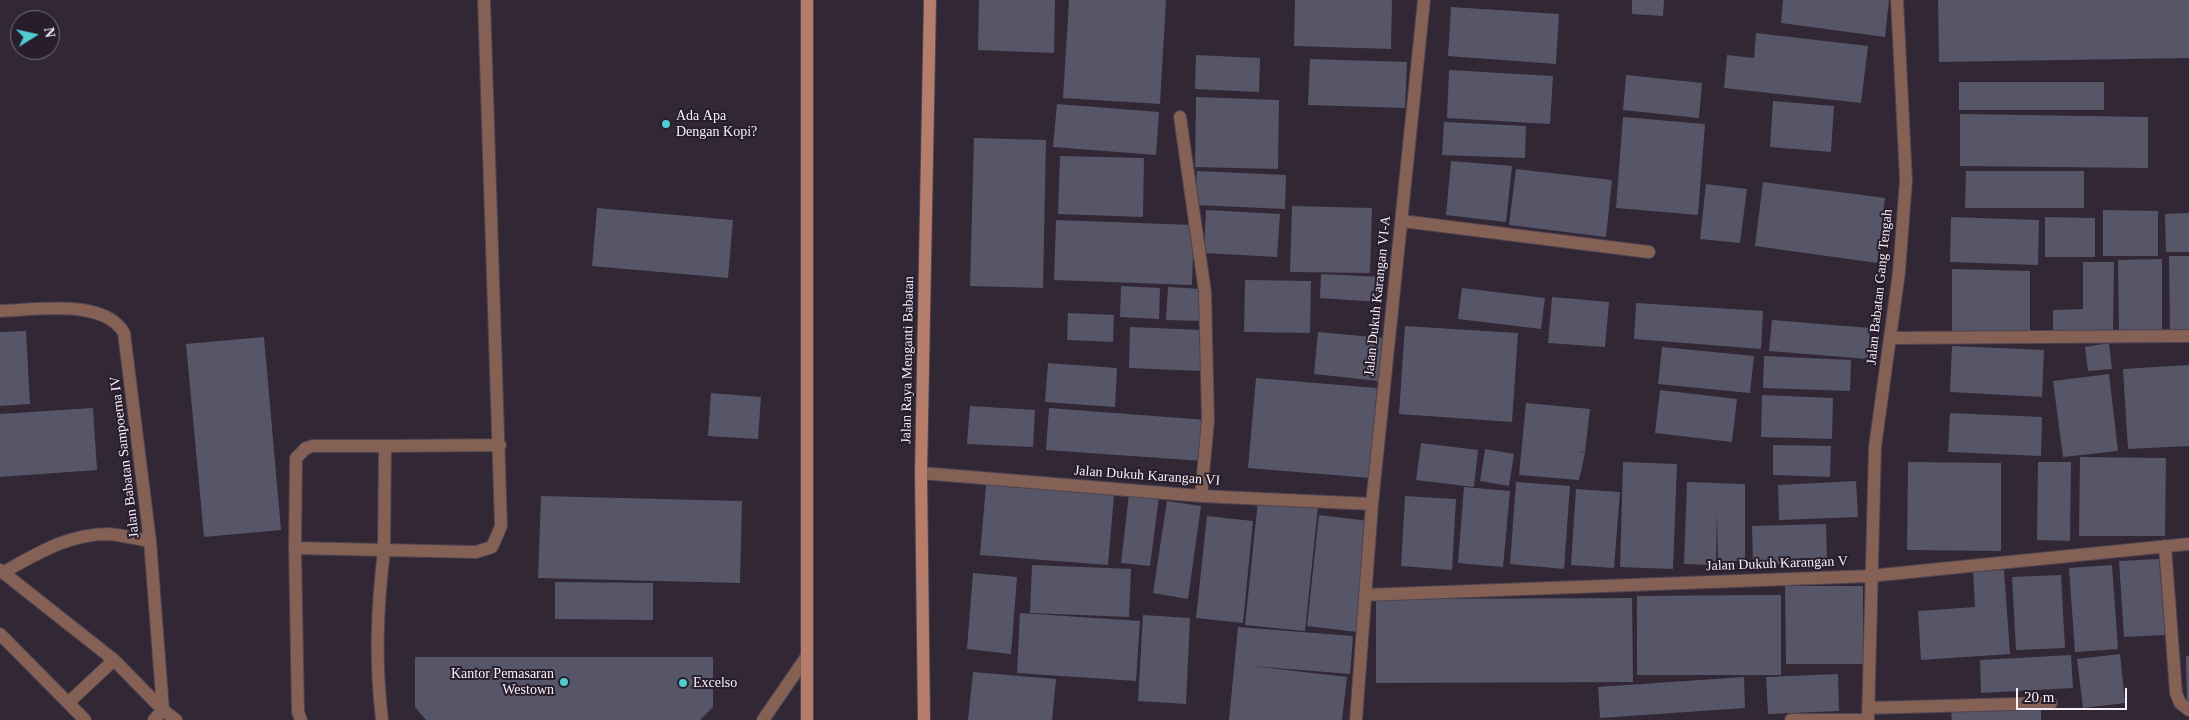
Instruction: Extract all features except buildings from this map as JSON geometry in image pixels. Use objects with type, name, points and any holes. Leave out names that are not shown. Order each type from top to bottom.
[{"type":"main road","points":[[807,0],[807,720]]},
{"type":"main road","name":"Jalan Raya Menganti Babatan","points":[[924,720],[921,473],[930,0]]},
{"type":"street","points":[[295,548],[476,552],[492,548],[501,526],[500,445],[484,0]]},
{"type":"street","name":"Jalan Dukuh Karangan VI-A","points":[[1356,720],[1372,504],[1424,0]]},
{"type":"street","name":"Jalan Babatan Gang Tengah","points":[[1868,716],[1870,576],[1875,447],[1891,338],[1906,180],[1898,0]]},
{"type":"street","points":[[1180,117],[1205,292],[1208,421],[1202,496]]},
{"type":"street","points":[[1402,221],[1649,252]]},
{"type":"street","name":"Jalan Babatan Sampoerna IV","points":[[0,311],[80,310],[104,314],[119,324],[127,344],[150,541],[163,710]]},
{"type":"street","points":[[1891,338],[2189,336]]},
{"type":"street","points":[[301,720],[298,712],[295,548],[296,458],[306,448],[313,446],[500,445]]},
{"type":"street","points":[[382,720],[376,653],[378,601],[384,550],[385,446]]},
{"type":"street","name":"Jalan Dukuh Karangan VI","points":[[921,473],[1202,496],[1372,504]]},
{"type":"street","points":[[150,541],[109,534],[80,537],[54,544],[2,571],[114,660],[163,710],[176,720]]},
{"type":"street","name":"Jalan Dukuh Karangan V","points":[[1365,596],[1870,576],[2189,544]]},
{"type":"street","points":[[2165,546],[2176,692],[2180,703],[2189,710]]},
{"type":"street","points":[[0,634],[85,720]]},
{"type":"street","points":[[763,720],[807,656]]},
{"type":"street","points":[[68,703],[114,660]]},
{"type":"street","points":[[1791,720],[2051,703]]},
{"type":"street","points":[[154,720],[163,710]]},
{"type":"place","name":"Ada Apa Dengan Kopi?","points":[[666,124]]},
{"type":"place","name":"Kantor Pemasaran Westown","points":[[564,682]]},
{"type":"place","name":"Excelso","points":[[683,683]]}]
